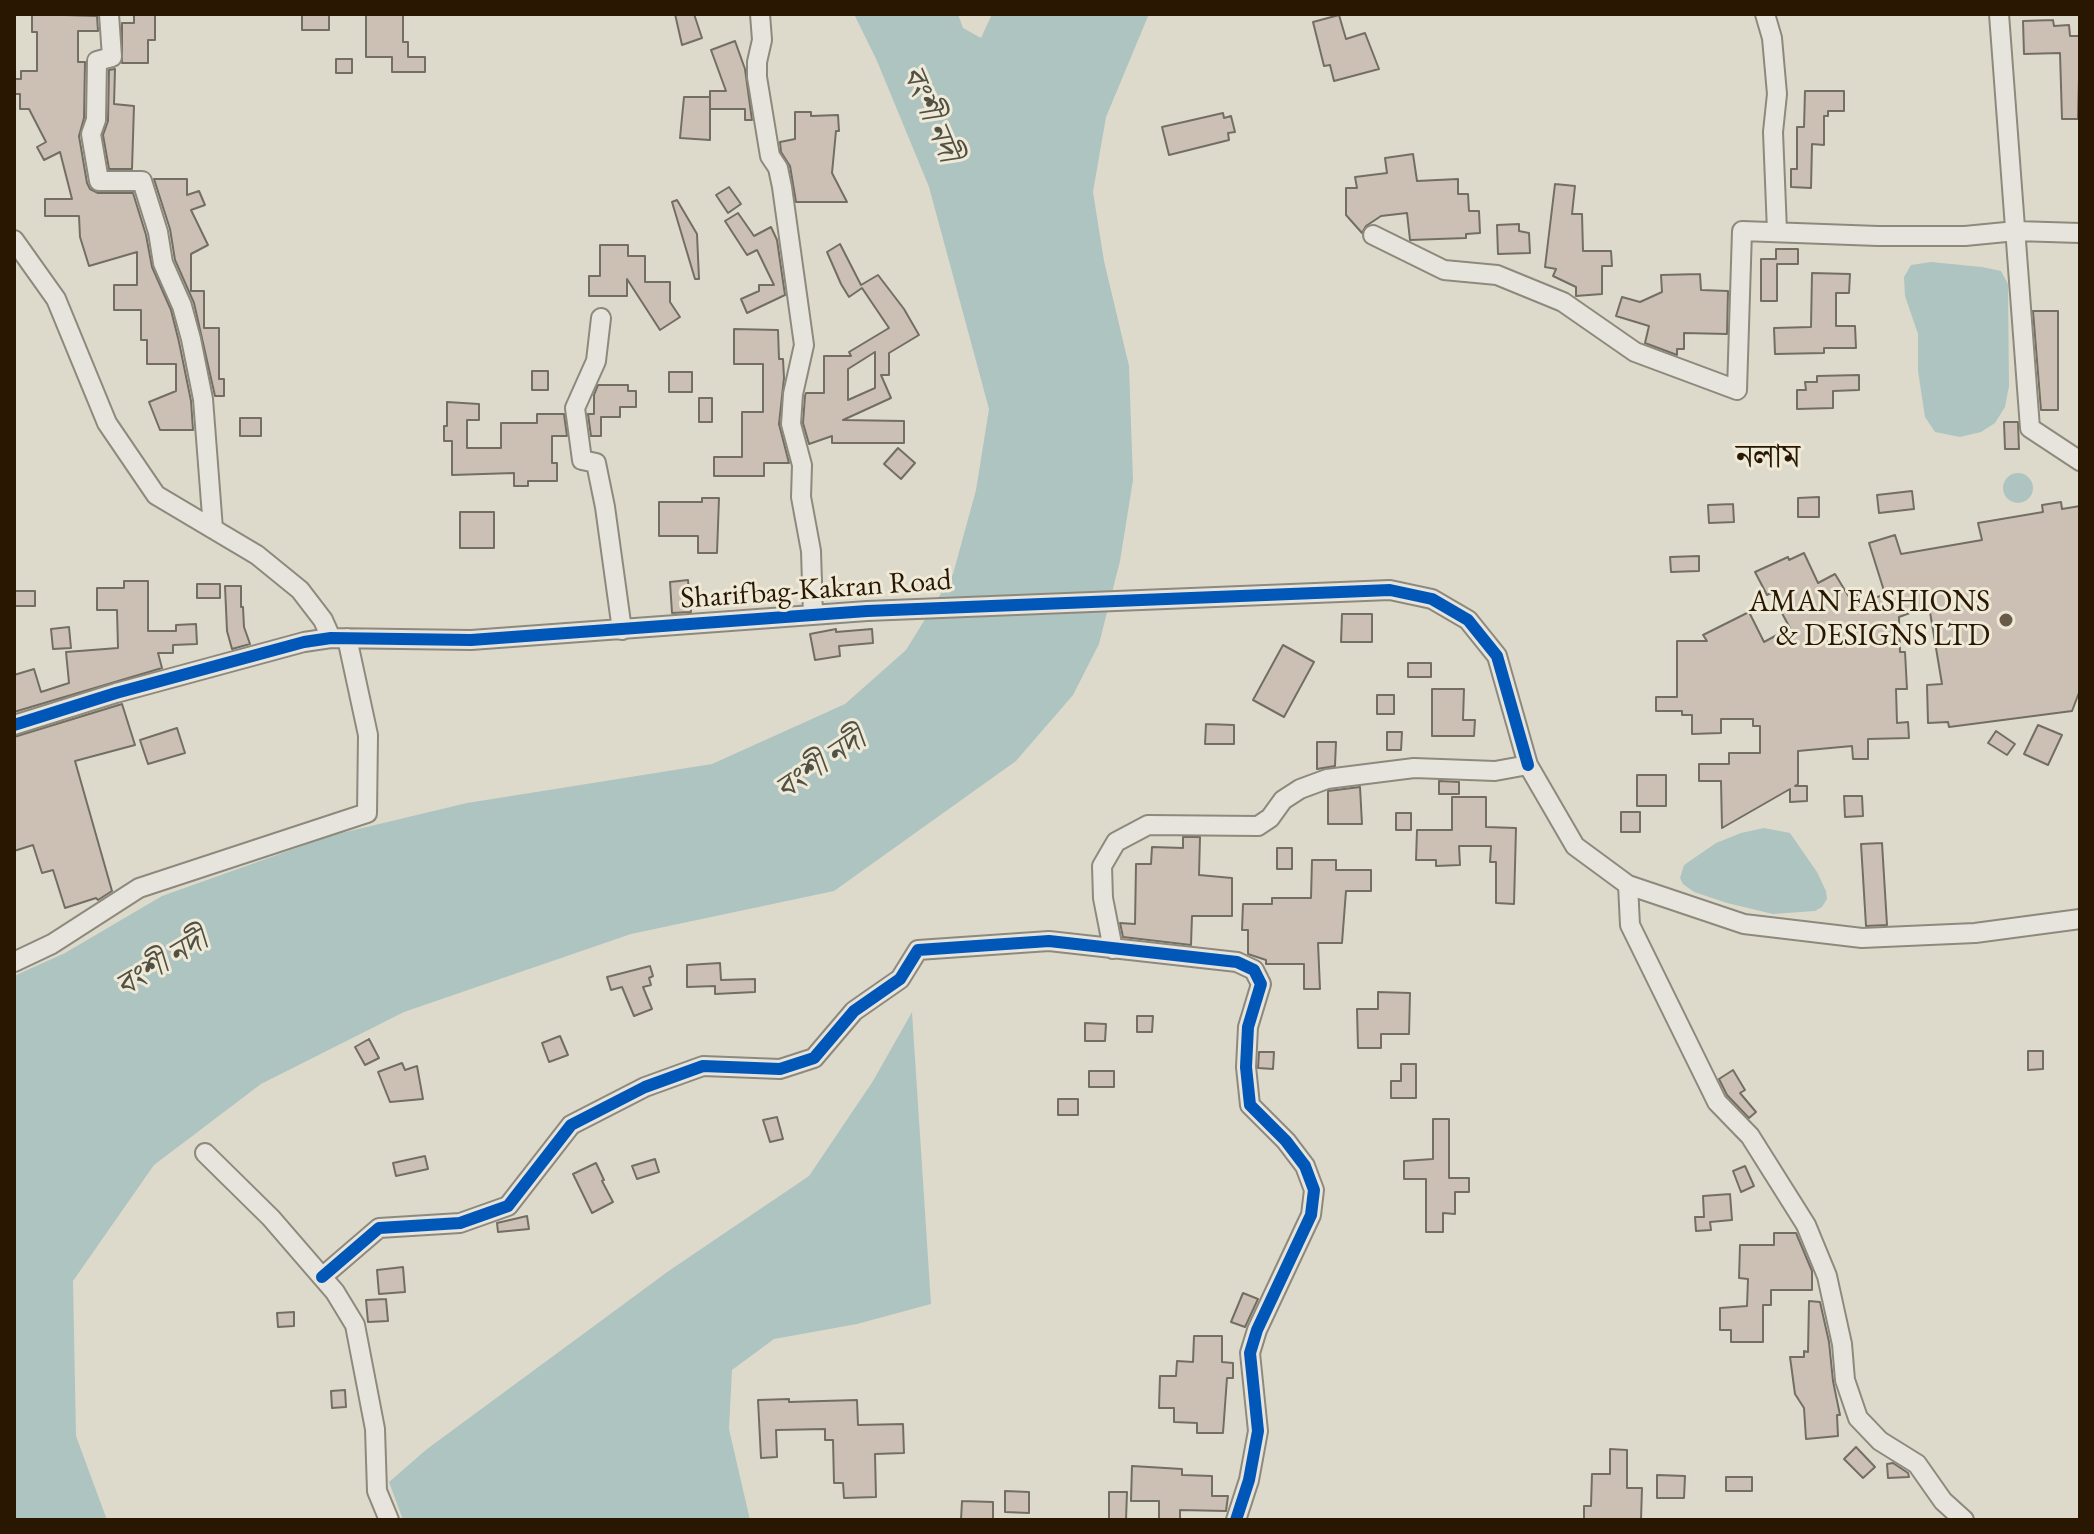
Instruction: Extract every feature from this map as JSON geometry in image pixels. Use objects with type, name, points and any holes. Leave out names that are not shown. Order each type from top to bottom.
[{"type":"street","points":[[109,14],[112,57],[97,61],[96,120],[91,134],[99,181],[142,181],[158,232],[163,263],[182,306],[191,339],[203,399],[213,529]]},
{"type":"street","points":[[760,14],[762,40],[757,77],[770,156],[778,168],[782,187],[804,345],[793,394],[791,424],[802,465],[801,497],[811,551],[813,615]]},
{"type":"street","points":[[1765,14],[1772,38],[1777,94],[1773,132],[1777,231]]},
{"type":"street","points":[[1999,14],[2030,428],[2080,461]]},
{"type":"street","points":[[1373,235],[1444,270],[1497,275],[1563,302],[1635,352],[1737,390],[1742,231],[1878,236],[1965,236],[2016,231],[2080,233]]},
{"type":"street","points":[[14,240],[56,299],[107,423],[156,495],[257,555],[300,590],[339,638],[368,735],[367,813],[139,888],[52,944],[14,962]]},
{"type":"street","points":[[601,318],[596,361],[575,408],[582,460],[596,463],[622,630]]},
{"type":"street","name":"Sharifbag-Kakran Road","points":[[14,725],[130,689],[304,642],[339,638],[471,640],[867,611],[1390,590],[1432,599],[1468,620],[1497,656],[1528,765],[1575,846],[1628,885],[1744,924],[1862,938],[1975,933],[2080,919]]},
{"type":"street","points":[[1113,949],[1103,898],[1102,866],[1116,842],[1148,825],[1258,826],[1270,818],[1283,800],[1300,789],[1327,779],[1414,768],[1495,771],[1528,765]]},
{"type":"street","points":[[1628,885],[1630,925],[1717,1102],[1750,1136],[1806,1225],[1827,1276],[1842,1344],[1845,1380],[1858,1418],[1880,1441],[1917,1464],[1943,1501],[1964,1520]]},
{"type":"street","points":[[322,1277],[379,1228],[460,1223],[508,1206],[571,1125],[645,1087],[703,1066],[780,1069],[814,1058],[854,1011],[900,979],[918,950],[1049,941],[1237,962],[1254,970],[1261,984],[1248,1027],[1246,1067],[1250,1105],[1286,1141],[1305,1166],[1314,1190],[1311,1215],[1257,1330],[1250,1353],[1258,1431],[1249,1480],[1236,1520]]},
{"type":"street","points":[[205,1153],[271,1218],[335,1292],[355,1325],[375,1429],[377,1491],[389,1520]]},
{"type":"water","name":"বংশী নদী","points":[[854,14],[958,14],[963,28],[981,38],[992,14],[1149,14],[1106,117],[1093,192],[1104,261],[1129,366],[1133,480],[1120,561],[1099,644],[1073,695],[1016,761],[834,891],[631,934],[404,1012],[261,1084],[154,1165],[73,1281],[76,1436],[107,1520],[14,1520],[14,976],[65,953],[162,896],[333,835],[467,803],[712,764],[845,704],[906,650],[953,574],[976,490],[989,409],[929,187],[877,61]]},
{"type":"water","points":[[1931,262],[2001,271],[2008,284],[2009,386],[2005,407],[1995,423],[1981,432],[1960,437],[1935,432],[1925,417],[1918,371],[1918,334],[1905,296],[1904,277],[1911,265]]},
{"type":"water","points":[[2018,473],[2029,477],[2033,488],[2029,499],[2018,503],[2007,499],[2003,488],[2007,477]]},
{"type":"water","points":[[1764,828],[1790,833],[1826,891],[1827,899],[1822,907],[1815,911],[1773,914],[1694,892],[1683,884],[1680,878],[1684,865],[1716,843]]},
{"type":"water","points":[[912,1012],[931,1304],[857,1324],[774,1339],[732,1370],[729,1429],[750,1520],[403,1520],[389,1482],[427,1449],[670,1270],[809,1176],[873,1081]]},
{"type":"building","points":[[32,14],[97,16],[98,31],[78,31],[78,62],[85,62],[84,118],[79,136],[87,183],[90,189],[98,193],[133,193],[152,267],[171,310],[191,401],[193,430],[160,430],[149,402],[176,391],[176,364],[147,364],[147,340],[141,340],[141,310],[114,310],[114,285],[137,285],[137,252],[89,266],[80,237],[79,216],[45,216],[45,199],[72,199],[60,152],[44,160],[37,147],[46,142],[29,109],[20,109],[20,94],[14,94],[14,79],[21,79],[21,71],[37,71],[37,32],[32,32]]},
{"type":"building","points":[[134,14],[155,14],[155,40],[148,40],[148,63],[122,63],[122,23],[134,23]]},
{"type":"building","points":[[302,14],[329,14],[329,30],[302,30]]},
{"type":"building","points":[[366,14],[403,14],[403,42],[408,42],[408,57],[425,57],[425,72],[392,72],[392,57],[366,57]]},
{"type":"building","points":[[675,14],[694,14],[702,38],[682,45]]},
{"type":"building","points":[[1339,15],[1346,39],[1365,33],[1379,69],[1334,81],[1330,65],[1324,66],[1313,22]]},
{"type":"building","points":[[2053,20],[2054,26],[2069,25],[2070,36],[2080,36],[2078,119],[2062,119],[2060,53],[2024,54],[2023,21]]},
{"type":"building","points":[[735,41],[745,69],[752,120],[745,120],[745,109],[710,109],[710,91],[726,91],[711,50]]},
{"type":"building","points":[[336,59],[352,59],[352,73],[336,73]]},
{"type":"building","points":[[115,69],[114,104],[134,106],[132,169],[109,169],[103,135],[108,121],[109,70]]},
{"type":"building","points":[[1805,91],[1844,91],[1844,111],[1828,111],[1828,116],[1824,116],[1824,145],[1812,144],[1811,188],[1791,187],[1791,169],[1797,169],[1797,127],[1804,127]]},
{"type":"building","points":[[684,97],[710,97],[710,140],[680,138]]},
{"type":"building","points":[[795,112],[811,112],[811,116],[838,115],[839,131],[836,131],[832,173],[847,202],[796,202],[790,166],[781,152],[780,142],[795,139]]},
{"type":"building","points":[[1223,113],[1224,118],[1231,116],[1235,132],[1228,133],[1229,140],[1169,155],[1162,127]]},
{"type":"building","points":[[1413,154],[1417,181],[1458,179],[1458,194],[1468,194],[1469,211],[1479,211],[1480,233],[1466,234],[1466,238],[1410,240],[1407,213],[1381,216],[1366,226],[1362,233],[1346,215],[1346,188],[1357,188],[1355,177],[1387,173],[1385,158]]},
{"type":"building","points":[[154,179],[187,179],[187,195],[199,191],[205,205],[191,210],[208,245],[191,254],[191,291],[204,291],[204,328],[219,328],[219,379],[224,379],[224,396],[215,396],[194,303],[175,260],[170,229]]},
{"type":"building","points":[[1555,184],[1575,186],[1572,214],[1582,214],[1583,251],[1611,251],[1612,266],[1602,266],[1602,294],[1576,296],[1576,287],[1553,276],[1556,269],[1545,267]]},
{"type":"building","points":[[729,187],[741,204],[728,213],[716,195]]},
{"type":"building","points":[[677,200],[697,234],[699,279],[695,279],[672,202]]},
{"type":"building","points":[[738,213],[754,236],[771,227],[777,240],[785,295],[747,313],[741,299],[759,291],[759,285],[774,285],[757,250],[747,255],[725,221]]},
{"type":"building","points":[[1519,224],[1519,231],[1529,233],[1530,253],[1498,254],[1497,225]]},
{"type":"building","points":[[840,244],[861,285],[878,275],[919,335],[889,353],[889,375],[881,375],[891,398],[843,420],[904,421],[904,443],[832,443],[832,436],[809,444],[803,423],[805,396],[806,393],[824,393],[824,356],[851,356],[849,352],[889,328],[862,288],[849,297],[827,252]],"holes":[[[875,352],[875,388],[848,400],[848,369]]]},
{"type":"building","points":[[600,245],[628,245],[628,256],[645,256],[645,282],[670,282],[670,302],[680,317],[660,330],[627,279],[627,296],[589,296],[589,276],[600,276]]},
{"type":"building","points":[[1776,249],[1798,249],[1798,264],[1777,264],[1777,301],[1761,301],[1761,259],[1776,259]]},
{"type":"building","points":[[1812,273],[1850,274],[1849,293],[1836,293],[1836,326],[1855,326],[1856,348],[1824,348],[1824,353],[1775,354],[1774,328],[1811,327]]},
{"type":"building","points":[[1700,274],[1701,290],[1728,291],[1727,334],[1684,333],[1684,349],[1677,349],[1677,355],[1645,343],[1649,326],[1616,316],[1622,297],[1640,302],[1662,292],[1661,275]]},
{"type":"building","points":[[2033,311],[2058,311],[2058,410],[2041,410]]},
{"type":"building","points":[[734,329],[778,330],[779,359],[783,359],[784,378],[779,424],[789,463],[764,463],[764,476],[714,476],[714,457],[742,457],[742,412],[763,412],[763,364],[734,364]]},
{"type":"building","points":[[532,371],[548,371],[548,390],[532,390]]},
{"type":"building","points":[[669,372],[692,372],[692,392],[669,392]]},
{"type":"building","points":[[1859,375],[1859,390],[1833,391],[1833,408],[1797,409],[1797,390],[1806,390],[1805,382],[1817,382],[1817,376]]},
{"type":"building","points":[[598,385],[628,385],[628,391],[636,391],[636,407],[620,407],[620,417],[601,417],[601,436],[591,436],[588,414],[594,414],[594,395]]},
{"type":"building","points":[[699,398],[712,398],[712,422],[699,422]]},
{"type":"building","points":[[447,402],[479,404],[479,420],[467,420],[467,448],[501,448],[501,423],[537,423],[537,414],[564,414],[567,436],[552,436],[552,463],[557,463],[557,481],[528,481],[528,486],[514,486],[514,473],[452,475],[452,441],[444,441]]},
{"type":"building","points":[[240,418],[261,418],[261,436],[240,436]]},
{"type":"building","points":[[2004,422],[2018,422],[2019,449],[2005,449]]},
{"type":"building","points":[[898,448],[915,463],[901,479],[884,464]]},
{"type":"building","points":[[1912,491],[1914,509],[1879,513],[1877,495]]},
{"type":"building","points":[[1819,497],[1819,517],[1798,517],[1798,498]]},
{"type":"building","points":[[702,498],[719,498],[717,553],[698,553],[698,536],[659,536],[659,502],[702,502]]},
{"type":"building","points":[[2061,502],[2062,509],[2080,506],[2080,690],[2072,711],[1949,727],[1948,722],[1928,723],[1927,685],[1942,684],[1929,606],[1899,617],[1900,652],[1905,652],[1907,689],[1896,689],[1897,723],[1908,722],[1909,738],[1868,739],[1868,759],[1853,759],[1852,746],[1798,751],[1798,784],[1795,786],[1807,786],[1807,801],[1790,802],[1790,789],[1722,828],[1721,781],[1699,781],[1699,764],[1729,764],[1729,753],[1760,753],[1760,726],[1753,726],[1753,719],[1721,719],[1721,733],[1692,734],[1692,715],[1682,715],[1682,711],[1656,711],[1656,697],[1677,697],[1677,641],[1707,641],[1703,635],[1749,612],[1764,642],[1790,628],[1771,593],[1767,595],[1755,572],[1788,557],[1789,560],[1804,553],[1818,583],[1835,574],[1849,597],[1857,594],[1860,604],[1885,594],[1869,543],[1895,535],[1901,554],[1982,540],[1978,523],[2043,512],[2042,505]]},
{"type":"building","points":[[1733,504],[1734,522],[1709,523],[1708,505]]},
{"type":"building","points":[[460,512],[494,512],[494,548],[460,548]]},
{"type":"building","points":[[1699,556],[1699,571],[1671,572],[1670,557]]},
{"type":"building","points":[[688,580],[691,612],[672,613],[670,582]]},
{"type":"building","points":[[124,581],[148,581],[148,631],[176,631],[176,625],[196,624],[197,644],[173,645],[173,653],[158,653],[162,668],[14,712],[14,675],[34,669],[41,692],[69,683],[66,652],[118,648],[117,610],[97,610],[97,588],[124,588]]},
{"type":"building","points":[[197,584],[220,584],[220,598],[197,598]]},
{"type":"building","points":[[225,586],[241,586],[244,627],[250,644],[232,649],[227,631]]},
{"type":"building","points":[[14,591],[35,591],[35,606],[14,606]]},
{"type":"building","points":[[1342,614],[1372,614],[1372,642],[1341,642]]},
{"type":"building","points":[[69,627],[71,648],[53,649],[51,629]]},
{"type":"building","points":[[836,629],[836,632],[872,629],[873,643],[839,646],[840,656],[815,660],[810,634]]},
{"type":"building","points":[[1283,645],[1314,662],[1284,717],[1253,700]]},
{"type":"building","points":[[1408,663],[1431,663],[1431,677],[1408,677]]},
{"type":"building","points":[[1432,689],[1464,689],[1463,720],[1475,720],[1474,736],[1432,736]]},
{"type":"building","points":[[1377,695],[1394,695],[1394,714],[1377,714]]},
{"type":"building","points":[[122,704],[135,745],[75,761],[112,891],[98,900],[96,898],[65,908],[53,870],[42,873],[33,845],[14,851],[14,737]]},
{"type":"building","points":[[1206,724],[1234,725],[1234,744],[1205,744]]},
{"type":"building","points":[[2038,725],[2062,735],[2048,765],[2024,754]]},
{"type":"building","points":[[177,728],[185,753],[148,764],[140,740]]},
{"type":"building","points":[[1996,731],[2015,744],[2007,755],[1988,743]]},
{"type":"building","points":[[1387,732],[1402,732],[1401,750],[1387,750]]},
{"type":"building","points":[[1317,742],[1336,742],[1335,766],[1317,769]]},
{"type":"building","points":[[1637,775],[1666,775],[1666,806],[1637,806]]},
{"type":"building","points":[[1439,781],[1459,782],[1459,794],[1439,794]]},
{"type":"building","points":[[1360,787],[1362,824],[1328,824],[1328,791]]},
{"type":"building","points":[[1844,796],[1862,796],[1863,816],[1845,817]]},
{"type":"building","points":[[1452,797],[1486,797],[1486,827],[1516,828],[1514,904],[1496,903],[1496,862],[1490,862],[1491,846],[1459,846],[1460,865],[1436,866],[1436,860],[1416,860],[1417,830],[1452,830]]},
{"type":"building","points":[[1621,812],[1640,812],[1640,832],[1621,832]]},
{"type":"building","points":[[1396,813],[1411,813],[1411,830],[1396,830]]},
{"type":"building","points":[[1183,837],[1200,837],[1199,875],[1232,878],[1232,916],[1192,916],[1191,945],[1123,937],[1120,923],[1135,924],[1136,864],[1151,864],[1152,847],[1183,848]]},
{"type":"building","points":[[1882,843],[1887,925],[1866,926],[1861,844]]},
{"type":"building","points":[[1277,848],[1292,848],[1292,869],[1277,869]]},
{"type":"building","points":[[1312,860],[1336,860],[1336,870],[1371,870],[1371,891],[1346,891],[1342,943],[1318,943],[1320,989],[1304,989],[1304,964],[1266,964],[1266,960],[1248,954],[1248,930],[1242,930],[1243,904],[1272,904],[1272,898],[1311,898]]},
{"type":"building","points":[[720,963],[721,980],[755,979],[755,992],[715,994],[715,986],[687,987],[687,965]]},
{"type":"building","points":[[650,966],[653,976],[649,978],[651,985],[643,987],[652,1009],[634,1016],[622,987],[611,990],[607,977]]},
{"type":"building","points":[[1378,992],[1410,993],[1409,1034],[1381,1034],[1381,1048],[1358,1048],[1357,1009],[1378,1009]]},
{"type":"building","points":[[1137,1016],[1153,1016],[1152,1032],[1137,1032]]},
{"type":"building","points":[[1085,1023],[1106,1024],[1105,1041],[1085,1041]]},
{"type":"building","points":[[560,1036],[568,1055],[549,1062],[542,1043]]},
{"type":"building","points":[[369,1039],[379,1058],[365,1065],[355,1047]]},
{"type":"building","points":[[2028,1051],[2043,1051],[2043,1069],[2028,1070]]},
{"type":"building","points":[[1259,1052],[1274,1052],[1273,1069],[1258,1068]]},
{"type":"building","points":[[402,1063],[405,1070],[417,1066],[423,1099],[390,1102],[378,1072]]},
{"type":"building","points":[[1401,1064],[1416,1064],[1416,1098],[1391,1098],[1391,1081],[1401,1081]]},
{"type":"building","points":[[1733,1070],[1745,1090],[1740,1093],[1756,1112],[1749,1118],[1727,1095],[1719,1079]]},
{"type":"building","points":[[1089,1071],[1114,1071],[1114,1087],[1089,1087]]},
{"type":"building","points":[[1058,1099],[1078,1099],[1078,1115],[1058,1115]]},
{"type":"building","points":[[777,1117],[783,1139],[770,1142],[763,1120]]},
{"type":"building","points":[[1433,1119],[1449,1119],[1449,1178],[1469,1178],[1469,1192],[1455,1192],[1455,1214],[1443,1213],[1443,1232],[1426,1232],[1426,1179],[1404,1179],[1404,1161],[1433,1159]]},
{"type":"building","points":[[425,1156],[428,1169],[396,1176],[393,1163]]},
{"type":"building","points":[[655,1159],[659,1172],[637,1179],[632,1166]]},
{"type":"building","points":[[596,1163],[613,1202],[592,1213],[573,1174]]},
{"type":"building","points":[[1745,1166],[1754,1186],[1741,1192],[1733,1171]]},
{"type":"building","points":[[1730,1194],[1732,1220],[1710,1222],[1711,1230],[1696,1231],[1695,1217],[1704,1217],[1703,1196]]},
{"type":"building","points":[[527,1216],[529,1229],[498,1232],[497,1223]]},
{"type":"building","points":[[1774,1233],[1796,1233],[1812,1271],[1812,1290],[1771,1290],[1771,1305],[1763,1305],[1763,1342],[1731,1342],[1731,1330],[1720,1330],[1720,1308],[1747,1306],[1748,1279],[1739,1278],[1740,1245],[1774,1245]]},
{"type":"building","points":[[403,1267],[405,1292],[379,1294],[377,1270]]},
{"type":"building","points":[[1243,1293],[1258,1299],[1245,1327],[1231,1322]]},
{"type":"building","points":[[386,1299],[388,1321],[368,1322],[366,1300]]},
{"type":"building","points":[[1809,1301],[1820,1302],[1829,1342],[1840,1415],[1837,1415],[1838,1436],[1806,1439],[1804,1408],[1795,1394],[1790,1357],[1804,1357],[1804,1351],[1808,1352]]},
{"type":"building","points":[[294,1312],[294,1326],[278,1327],[277,1313]]},
{"type":"building","points":[[1194,1336],[1222,1336],[1222,1362],[1233,1363],[1233,1378],[1227,1378],[1223,1433],[1197,1433],[1197,1423],[1174,1422],[1174,1408],[1159,1408],[1160,1376],[1176,1376],[1177,1361],[1193,1362]]},
{"type":"building","points":[[345,1390],[346,1407],[332,1408],[331,1391]]},
{"type":"building","points":[[789,1399],[789,1402],[857,1400],[858,1425],[903,1424],[904,1453],[875,1454],[876,1497],[844,1498],[843,1483],[834,1483],[833,1440],[825,1440],[825,1429],[776,1430],[777,1457],[761,1458],[758,1400]]},
{"type":"building","points":[[1856,1447],[1875,1467],[1863,1478],[1844,1459]]},
{"type":"building","points":[[1610,1449],[1627,1450],[1627,1488],[1642,1488],[1641,1520],[1584,1520],[1584,1506],[1591,1506],[1592,1474],[1610,1474]]},
{"type":"building","points":[[1893,1463],[1909,1477],[1888,1478],[1887,1464]]},
{"type":"building","points":[[1132,1466],[1182,1469],[1182,1475],[1212,1476],[1212,1496],[1228,1496],[1226,1511],[1180,1510],[1180,1520],[1159,1520],[1159,1501],[1131,1501]]},
{"type":"building","points":[[1657,1475],[1685,1476],[1684,1498],[1657,1498]]},
{"type":"building","points":[[1726,1477],[1752,1477],[1752,1491],[1726,1491]]},
{"type":"building","points":[[1005,1491],[1029,1492],[1029,1513],[1005,1512]]},
{"type":"building","points":[[1109,1492],[1127,1492],[1126,1520],[1109,1520]]},
{"type":"building","points":[[962,1501],[993,1502],[993,1520],[961,1520]]},
{"type":"cycle path","points":[[14,725],[116,693],[304,642],[331,638],[471,640],[867,611],[1390,590],[1432,599],[1468,620],[1497,656],[1528,765]]},
{"type":"cycle path","points":[[322,1277],[379,1228],[460,1223],[508,1206],[571,1125],[645,1087],[703,1066],[780,1069],[814,1058],[854,1011],[900,979],[918,950],[1049,941],[1237,962],[1254,970],[1261,984],[1248,1027],[1246,1067],[1250,1105],[1286,1141],[1305,1166],[1314,1190],[1311,1215],[1257,1330],[1250,1353],[1258,1431],[1249,1480],[1236,1520]]},
{"type":"place","name":"AMAN FASHIONS & DESIGNS LTD","points":[[2006,620]]},
{"type":"district","name":"নলাম","points":[[1768,458]]}]
